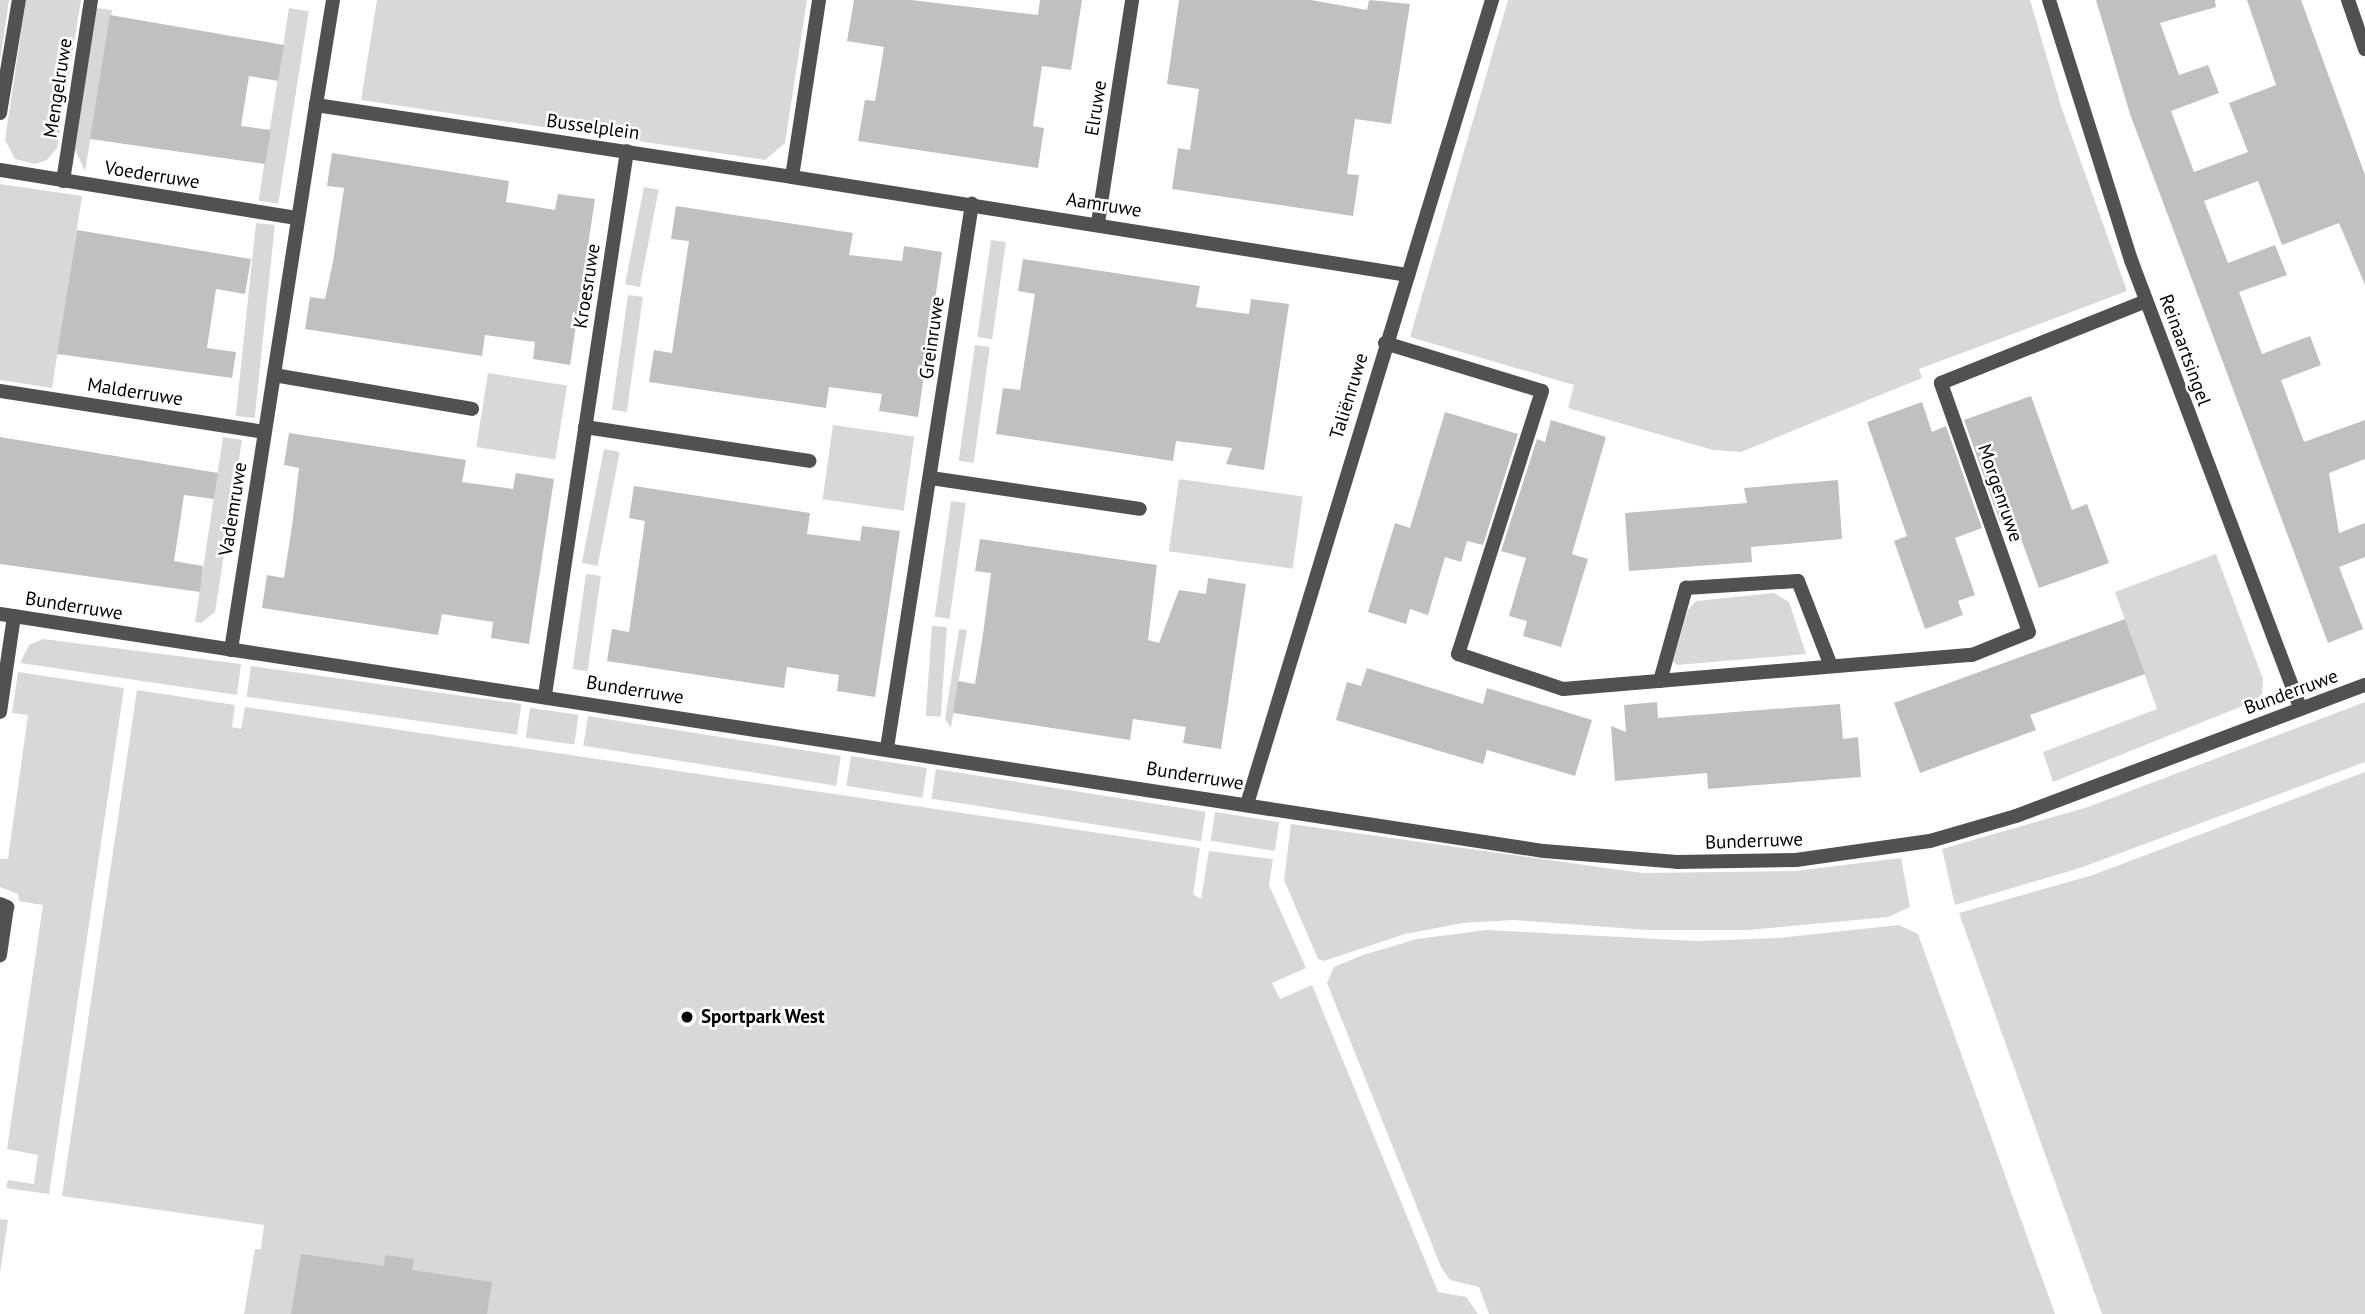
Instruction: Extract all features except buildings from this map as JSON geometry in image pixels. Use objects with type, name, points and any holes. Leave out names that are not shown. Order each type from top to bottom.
[{"type":"street","points":[[0,113],[19,0]]},
{"type":"street","name":"Mengelruwe","points":[[63,181],[91,0]]},
{"type":"street","points":[[316,105],[329,0]]},
{"type":"street","points":[[792,177],[819,0]]},
{"type":"street","name":"Elruwe","points":[[1098,223],[1132,0]]},
{"type":"street","name":"Taliënruwe","points":[[1247,804],[1385,343],[1492,0]]},
{"type":"street","name":"Reinaartsingel","points":[[2049,0],[2091,141],[2146,301],[2300,708]]},
{"type":"street","points":[[2348,0],[2365,49]]},
{"type":"street","name":"Busselplein","points":[[316,105],[792,177]]},
{"type":"street","name":"Vademruwe","points":[[231,650],[316,105]]},
{"type":"street","name":"Kroesruwe","points":[[544,695],[627,151]]},
{"type":"street","name":"Voederruwe","points":[[0,170],[298,218]]},
{"type":"street","name":"Aamruwe","points":[[792,177],[1098,223],[1408,275]]},
{"type":"street","name":"Greinruwe","points":[[887,748],[972,204]]},
{"type":"street","name":"Morgenruwe","points":[[1385,343],[1542,391],[1458,654],[1563,689],[1972,655],[2029,632],[1941,383],[2146,301]]},
{"type":"street","points":[[274,375],[472,409]]},
{"type":"street","name":"Malderruwe","points":[[0,391],[264,432]]},
{"type":"street","points":[[585,426],[809,461]]},
{"type":"street","points":[[931,478],[1140,509]]},
{"type":"street","points":[[1660,681],[1686,588],[1798,581],[1831,666]]},
{"type":"street","points":[[0,712],[7,615]]},
{"type":"street","name":"Bunderruwe","points":[[7,615],[544,695],[1544,851],[1677,862],[1796,860],[1906,846],[2016,816],[2365,685]]},
{"type":"street","points":[[0,904],[7,907],[0,955]]},
{"type":"shaded area","points":[[0,0],[9,0],[0,61]]},
{"type":"shaded area","points":[[26,0],[81,0],[57,148],[47,160],[35,164],[15,159],[5,140]]},
{"type":"shaded area","points":[[377,0],[807,0],[785,143],[765,160],[361,100]]},
{"type":"shaded area","points":[[1508,0],[2030,0],[2061,106],[2127,291],[1919,369],[1922,378],[1741,452],[1713,450],[1568,408],[1574,385],[1410,337]]},
{"type":"shaded area","points":[[96,8],[112,10],[85,171],[75,150]]},
{"type":"shaded area","points":[[289,8],[309,11],[278,204],[258,201]]},
{"type":"shaded area","points":[[0,184],[82,196],[52,388],[0,380]]},
{"type":"shaded area","points":[[644,187],[659,190],[640,287],[625,284]]},
{"type":"shaded area","points":[[256,223],[275,225],[255,418],[236,416]]},
{"type":"shaded area","points":[[991,240],[1006,242],[992,339],[977,337]]},
{"type":"shaded area","points":[[628,295],[643,297],[627,412],[612,410]]},
{"type":"shaded area","points":[[975,345],[990,347],[974,463],[959,461]]},
{"type":"shaded area","points":[[488,373],[567,386],[555,460],[476,447]]},
{"type":"shaded area","points":[[833,425],[914,436],[904,511],[823,499]]},
{"type":"shaded area","points":[[223,437],[242,440],[215,612],[201,623],[195,622]]},
{"type":"shaded area","points":[[604,449],[620,452],[598,566],[582,563]]},
{"type":"shaded area","points":[[1179,479],[1303,496],[1293,569],[1169,551]]},
{"type":"shaded area","points":[[951,501],[966,503],[950,619],[935,617]]},
{"type":"shaded area","points":[[2216,554],[2263,679],[2262,694],[2255,701],[2053,782],[2043,752],[2157,709],[2115,592]]},
{"type":"shaded area","points":[[586,574],[601,576],[587,671],[573,669]]},
{"type":"shaded area","points":[[1774,593],[1789,602],[1806,654],[1677,665],[1673,661],[1688,610],[1696,601]]},
{"type":"shaded area","points":[[932,626],[947,627],[941,717],[926,716]]},
{"type":"shaded area","points":[[959,629],[967,630],[951,728],[945,719]]},
{"type":"shaded area","points":[[43,639],[241,664],[237,695],[20,663],[29,645]]},
{"type":"shaded area","points":[[251,666],[521,704],[517,735],[247,697]]},
{"type":"shaded area","points":[[18,672],[124,688],[49,1194],[6,1188],[8,1180],[34,1184],[38,1155],[7,1149],[43,905],[19,901],[18,894],[0,887],[0,859],[8,859],[28,715],[12,713]]},
{"type":"shaded area","name":"Sportpark West","points":[[137,690],[235,705],[232,727],[241,729],[245,707],[1200,848],[1193,894],[1201,899],[1209,851],[1273,859],[1269,885],[1306,968],[1272,983],[1280,999],[1312,985],[1438,1292],[1466,1297],[1478,1314],[244,1314],[255,1249],[261,1249],[264,1225],[62,1196]]},
{"type":"shaded area","points":[[2365,702],[2365,762],[2080,868],[1955,905],[1942,849],[2088,807]]},
{"type":"shaded area","points":[[530,708],[579,715],[574,745],[526,738]]},
{"type":"shaded area","points":[[588,716],[841,756],[836,786],[583,746]]},
{"type":"shaded area","points":[[851,756],[927,768],[922,798],[846,786]]},
{"type":"shaded area","points":[[936,769],[1206,812],[1201,841],[931,799]]},
{"type":"shaded area","points":[[2365,772],[2365,1314],[2102,1314],[1959,913],[2093,875]]},
{"type":"shaded area","points":[[1215,812],[1279,822],[1275,851],[1210,841]]},
{"type":"shaded area","points":[[1291,824],[1642,873],[1796,871],[1901,858],[1910,907],[1888,917],[1749,930],[1647,930],[1514,920],[1463,923],[1405,934],[1324,961],[1318,959],[1284,880]]},
{"type":"shaded area","points":[[1899,925],[1918,934],[2055,1314],[1489,1314],[1479,1287],[1450,1280],[1441,1267],[1327,983],[1334,967],[1363,955],[1417,939],[1486,930],[1697,941],[1778,938]]},
{"type":"shaded area","points":[[0,1219],[8,1220],[0,1273]]},
{"type":"place","name":"Sportpark West","points":[[687,1017]]}]
